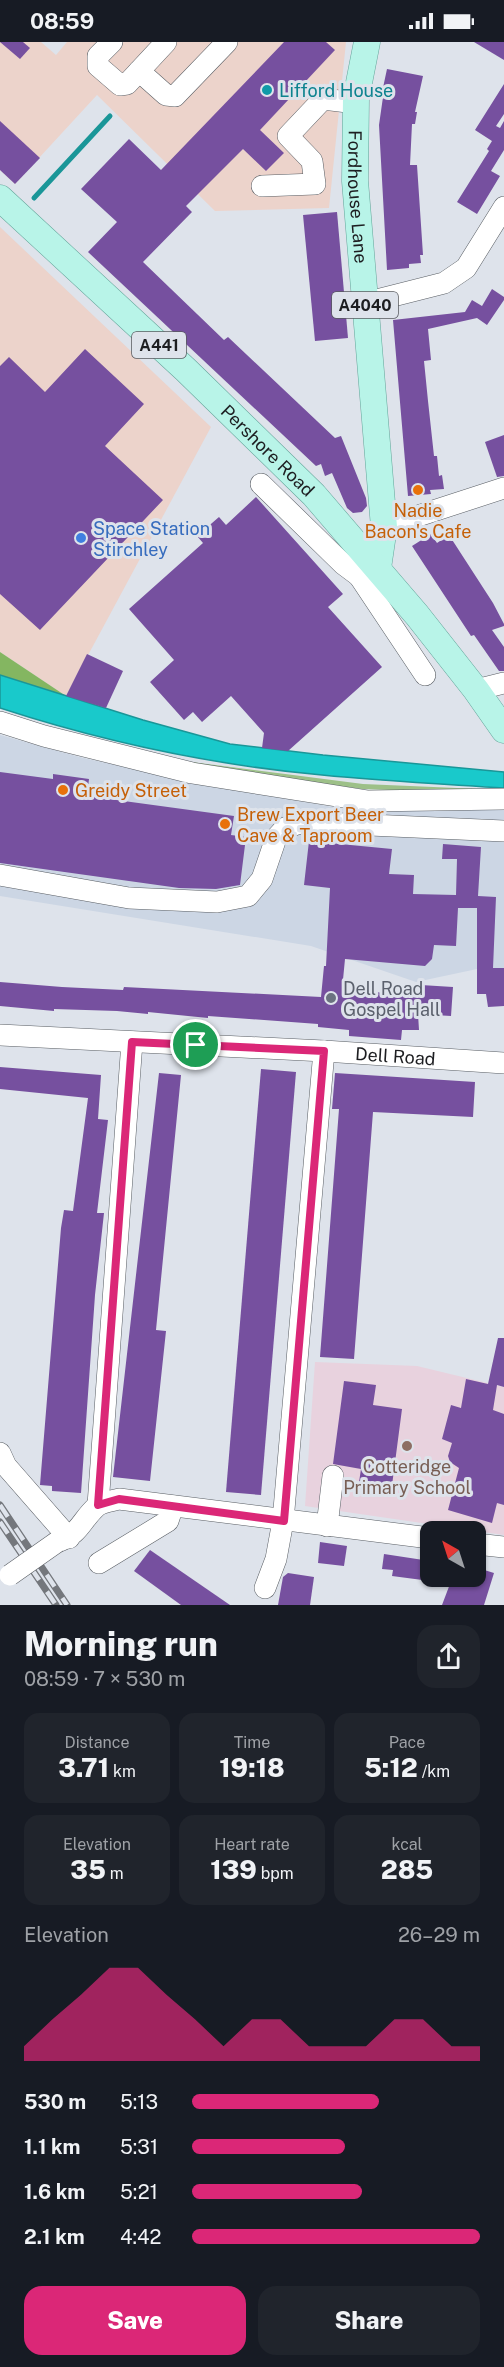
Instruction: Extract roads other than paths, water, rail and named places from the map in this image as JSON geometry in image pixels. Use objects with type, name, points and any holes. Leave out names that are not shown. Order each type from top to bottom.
[{"type":"main road","name":"Fordhouse Lane","points":[[367,42],[356,108],[355,181],[384,527],[370,569]]},
{"type":"main road","name":"Pershore Road","points":[[2,203],[122,310],[314,495],[370,569],[491,690],[504,730]]},
{"type":"street","points":[[112,42],[98,56],[99,66],[120,85],[127,84],[166,42]]},
{"type":"street","points":[[139,71],[166,94],[175,96],[227,42]]},
{"type":"street","points":[[262,186],[315,184],[312,161],[288,136],[314,107],[356,108]]},
{"type":"street","points":[[365,303],[444,283],[466,268],[504,207]]},
{"type":"street","points":[[261,484],[343,564],[370,569],[425,675]]},
{"type":"street","points":[[384,527],[504,488]]},
{"type":"street","points":[[0,722],[44,736],[192,773],[368,801],[504,799]]},
{"type":"street","points":[[0,875],[129,898],[218,902],[248,896],[262,879],[276,838],[285,828],[303,822],[504,831]]},
{"type":"street","name":"Dell Road","points":[[0,1035],[324,1051],[504,1063]]},
{"type":"street","points":[[98,1505],[132,1042]]},
{"type":"street","points":[[265,1588],[276,1559],[284,1521],[324,1051]]},
{"type":"street","points":[[0,1453],[6,1466],[68,1537]]},
{"type":"street","points":[[327,1526],[333,1476]]},
{"type":"street","points":[[7,1577],[68,1537],[98,1505],[119,1499],[420,1537]]},
{"type":"street","points":[[99,1563],[168,1521],[173,1506]]},
{"type":"street","points":[[486,1545],[504,1547]]},
{"type":"water","points":[[0,675],[143,720],[230,744],[504,772],[504,788],[281,771],[119,742],[0,708]]},
{"type":"waterway","points":[[34,198],[110,116]]},
{"type":"railway","points":[[0,1505],[67,1605]]},
{"type":"railway","points":[[0,1522],[56,1605]]},
{"type":"place","name":"Lifford House","points":[[267,90]]},
{"type":"place","name":"Nadie Bacon's Cafe","points":[[418,490]]},
{"type":"place","name":"Space Station Stirchley","points":[[81,538]]},
{"type":"place","name":"Greidy Street","points":[[63,790]]},
{"type":"place","name":"Brew Export Beer Cave & Taproom","points":[[225,824]]},
{"type":"place","name":"Dell Road Gospel Hall","points":[[331,998]]},
{"type":"place","name":"Cotteridge Primary School","points":[[407,1446]]}]
